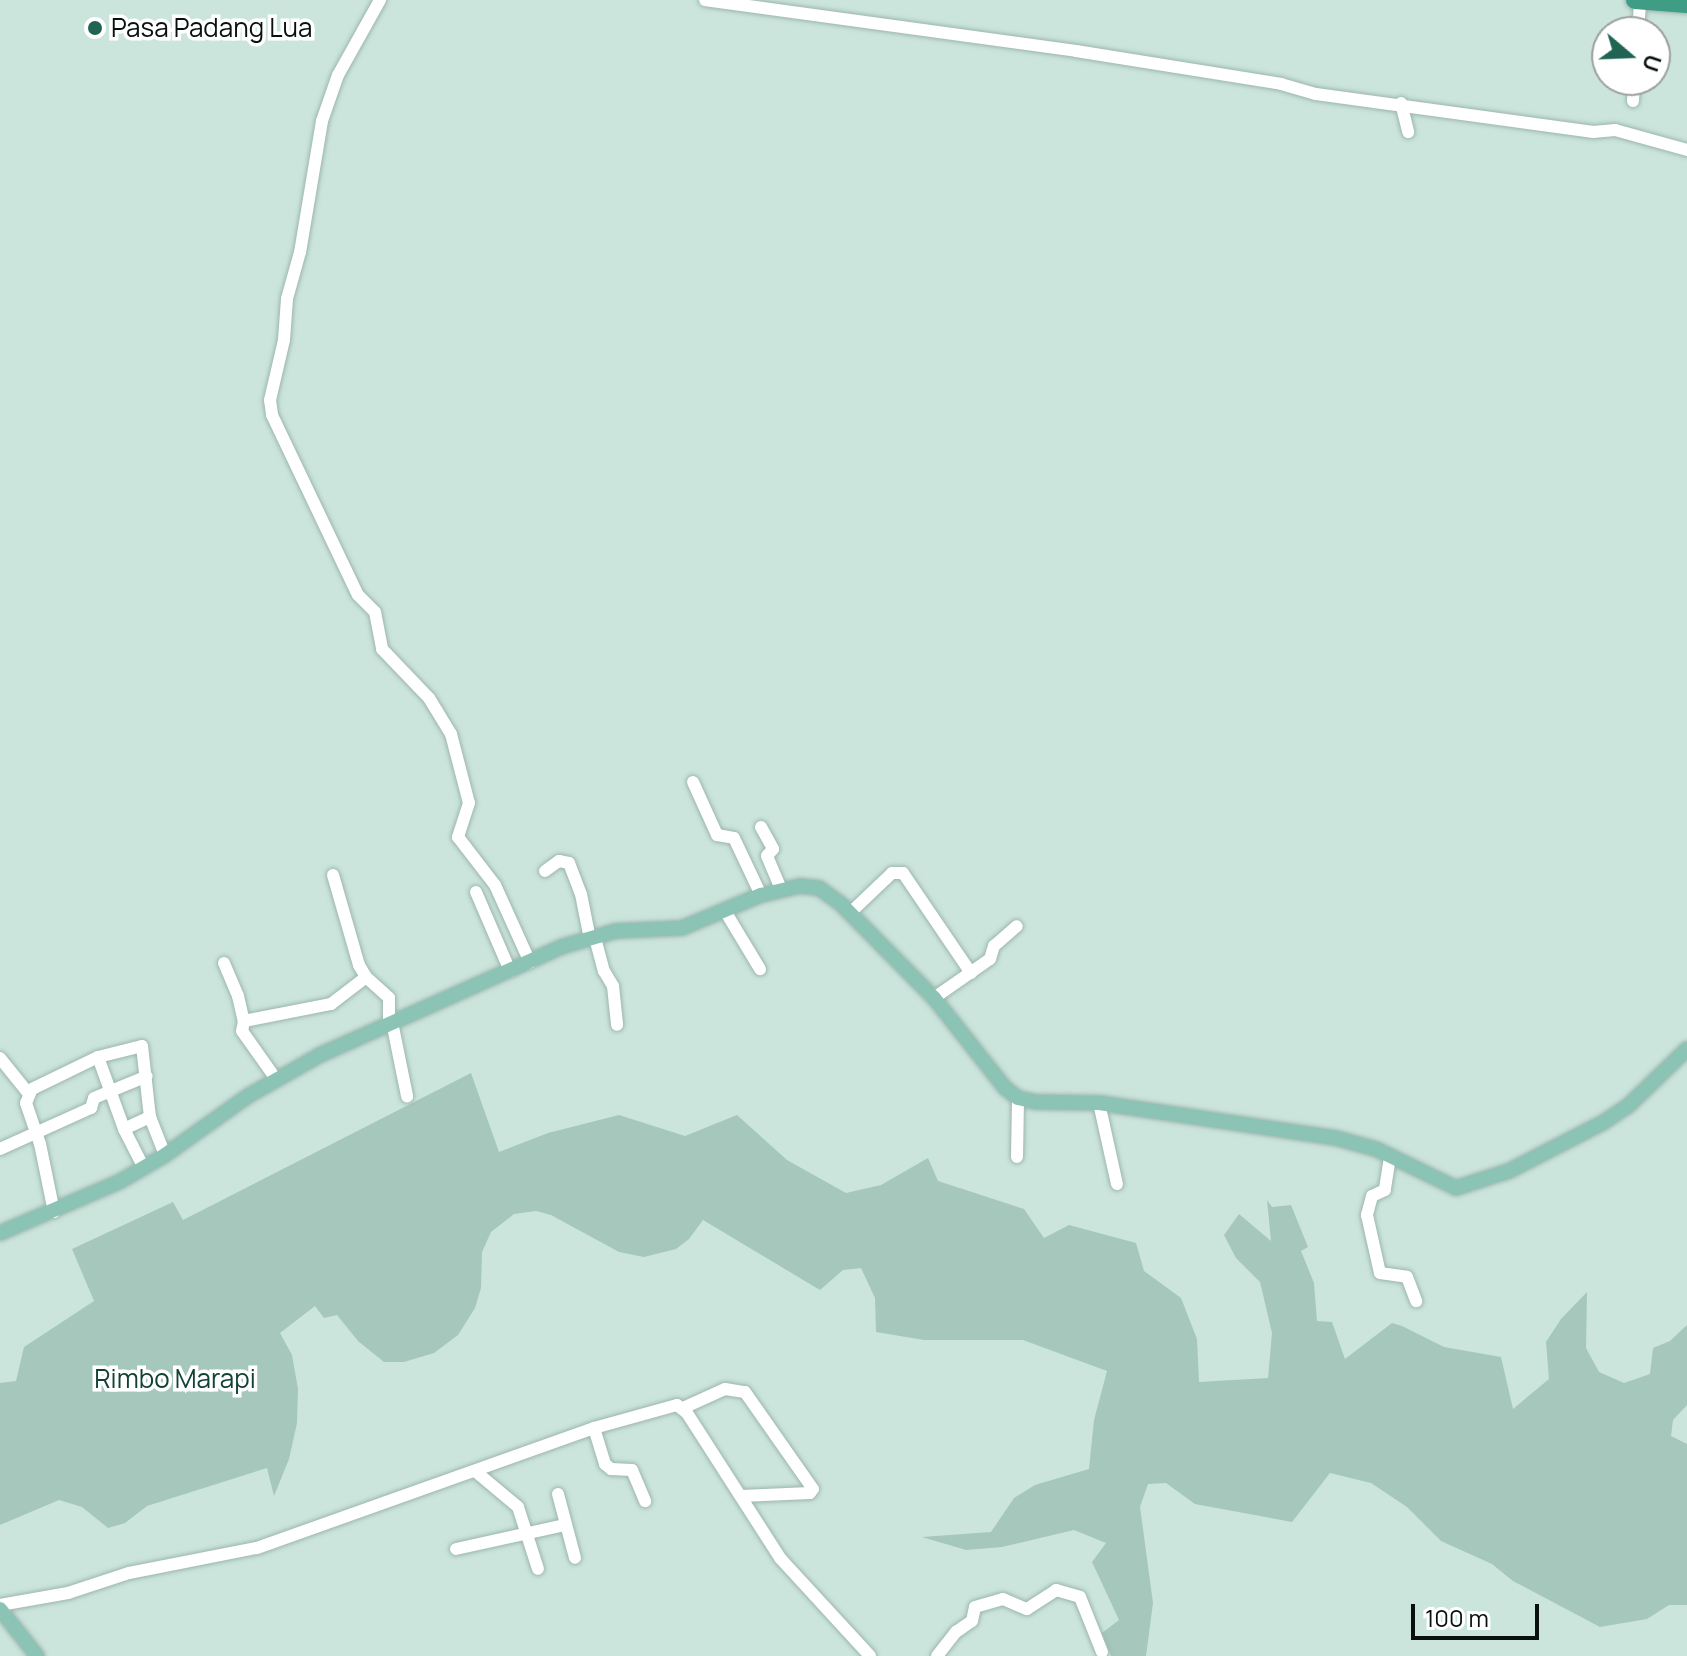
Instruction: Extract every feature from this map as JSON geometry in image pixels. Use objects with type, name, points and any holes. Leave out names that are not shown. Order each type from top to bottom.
[{"type":"highway","points":[[1638,0],[1687,4]]},
{"type":"main road","points":[[0,1233],[54,1212],[144,1168],[276,1079],[391,1022],[564,946],[616,931],[682,928],[781,889],[814,887],[846,908],[934,998],[1005,1088],[1018,1098],[1036,1102],[1099,1103],[1336,1138],[1376,1149],[1449,1186],[1473,1185],[1509,1171],[1604,1122],[1628,1106],[1687,1049]]},
{"type":"main road","points":[[0,1607],[37,1656]]},
{"type":"street","points":[[380,0],[338,75],[322,121],[300,252],[287,299],[284,340],[270,400],[272,415],[358,595],[375,612],[382,649],[429,698],[451,734],[469,803],[456,833],[495,885],[530,962]]},
{"type":"street","points":[[705,0],[977,37],[1281,84],[1316,94],[1401,103],[1593,132],[1615,130],[1687,150]]},
{"type":"street","points":[[1633,96],[1633,101]]},
{"type":"street","points":[[1401,103],[1408,132]]},
{"type":"street","points":[[693,782],[717,835],[734,838],[761,895]]},
{"type":"street","points":[[761,827],[773,849],[767,856],[781,889]]},
{"type":"street","points":[[545,871],[559,861],[569,863],[604,971],[613,986],[617,1025]]},
{"type":"street","points":[[846,908],[892,873],[903,873],[971,973]]},
{"type":"street","points":[[333,875],[359,965],[366,977],[389,998],[407,1096]]},
{"type":"street","points":[[476,892],[510,971]]},
{"type":"street","points":[[725,911],[760,969]]},
{"type":"street","points":[[934,998],[993,956],[994,946],[1017,926]]},
{"type":"street","points":[[224,963],[244,1021]]},
{"type":"street","points":[[276,1079],[244,1035],[240,1026],[244,1021],[331,1004],[366,977]]},
{"type":"street","points":[[28,1093],[98,1057],[142,1046],[150,1117],[165,1155]]},
{"type":"street","points":[[98,1057],[124,1129],[144,1168]]},
{"type":"street","points":[[0,1058],[28,1093],[26,1103],[37,1131],[54,1212]]},
{"type":"street","points":[[0,1149],[91,1108],[94,1098],[147,1076]]},
{"type":"street","points":[[1017,1157],[1018,1098]]},
{"type":"street","points":[[1099,1103],[1117,1184]]},
{"type":"street","points":[[124,1129],[150,1117]]},
{"type":"street","points":[[1390,1157],[1385,1190],[1372,1196],[1367,1215],[1380,1273],[1407,1277],[1416,1301]]},
{"type":"street","points":[[0,1607],[68,1593],[129,1573],[257,1548],[594,1428],[668,1405],[683,1408],[725,1389],[745,1392],[813,1489],[810,1493],[741,1496]]},
{"type":"street","points":[[683,1408],[791,1572],[828,1606],[870,1656]]},
{"type":"street","points":[[594,1428],[605,1464],[611,1469],[632,1470],[645,1501]]},
{"type":"street","points":[[475,1471],[518,1507],[538,1569]]},
{"type":"street","points":[[558,1494],[575,1558]]},
{"type":"street","points":[[456,1549],[565,1525]]},
{"type":"street","points":[[937,1656],[956,1632],[972,1621],[975,1607],[1003,1599],[1027,1609],[1056,1590],[1082,1600],[1102,1652]]},
{"type":"green space","name":"Rimbo Marapi","points":[[471,1073],[499,1152],[548,1133],[619,1115],[685,1136],[737,1115],[787,1160],[846,1193],[881,1185],[928,1158],[938,1181],[1024,1209],[1044,1238],[1069,1225],[1136,1243],[1144,1271],[1181,1298],[1197,1339],[1199,1382],[1268,1378],[1272,1333],[1260,1282],[1236,1258],[1224,1235],[1239,1214],[1271,1241],[1267,1200],[1272,1207],[1291,1205],[1308,1247],[1301,1251],[1314,1283],[1317,1321],[1332,1322],[1345,1359],[1392,1323],[1444,1347],[1501,1357],[1513,1409],[1549,1379],[1546,1342],[1561,1319],[1587,1292],[1586,1348],[1599,1372],[1624,1383],[1650,1374],[1653,1348],[1670,1341],[1687,1325],[1687,1405],[1673,1420],[1671,1436],[1687,1444],[1687,1605],[1669,1605],[1647,1619],[1600,1627],[1513,1581],[1492,1564],[1441,1541],[1407,1507],[1371,1483],[1330,1473],[1292,1522],[1195,1504],[1166,1483],[1148,1484],[1140,1507],[1153,1603],[1146,1656],[1111,1656],[1102,1633],[1119,1620],[1092,1562],[1106,1543],[1074,1530],[1002,1547],[966,1550],[922,1537],[991,1532],[1014,1498],[1035,1485],[1089,1469],[1094,1420],[1107,1371],[1023,1340],[924,1340],[876,1332],[875,1298],[861,1268],[843,1270],[820,1290],[703,1220],[689,1239],[676,1249],[644,1257],[619,1252],[551,1215],[536,1211],[514,1214],[491,1232],[482,1252],[481,1288],[475,1308],[458,1335],[434,1353],[404,1362],[384,1362],[358,1341],[337,1315],[324,1318],[315,1306],[280,1333],[292,1355],[298,1389],[297,1423],[289,1459],[274,1496],[267,1468],[147,1506],[125,1523],[108,1528],[82,1507],[59,1500],[0,1525],[0,1383],[16,1381],[24,1347],[94,1301],[72,1249],[173,1202],[183,1220]]},
{"type":"place","name":"Pasa Padang Lua","points":[[95,28]]}]
